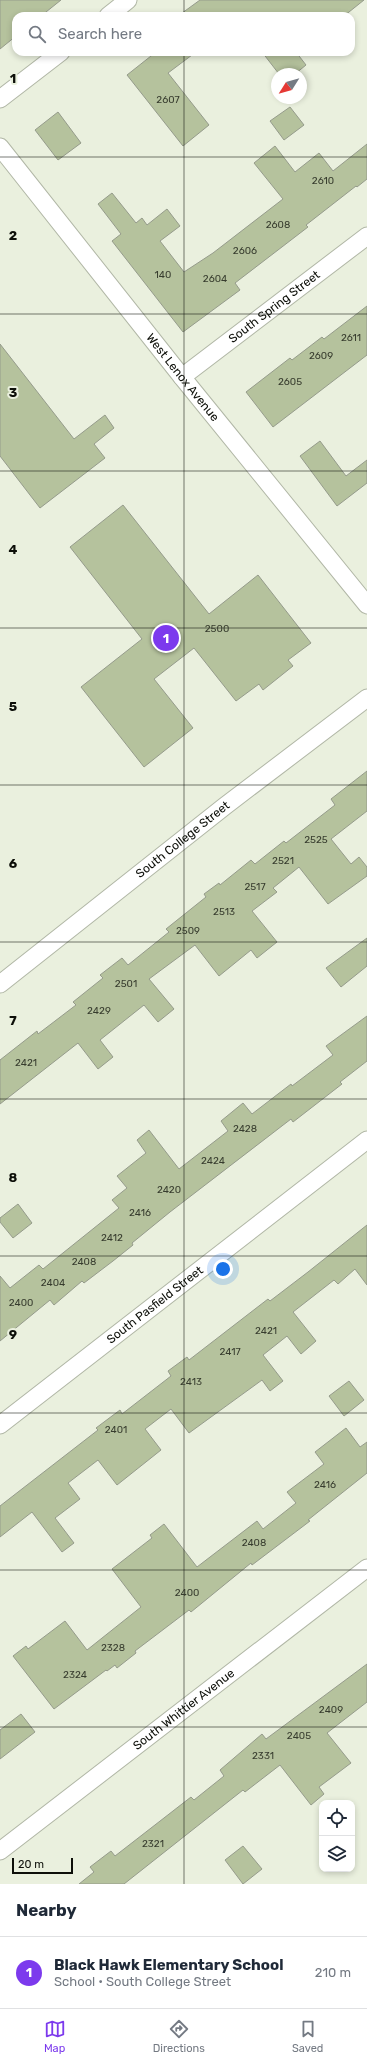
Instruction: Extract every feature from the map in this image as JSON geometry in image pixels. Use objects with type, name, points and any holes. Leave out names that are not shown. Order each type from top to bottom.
[{"type":"street","points":[[113,12],[128,0]]},
{"type":"street","points":[[0,99],[56,56]]},
{"type":"street","name":"West Lenox Avenue","points":[[0,147],[182,377],[367,605]]},
{"type":"street","name":"South Spring Street","points":[[182,377],[367,236]]},
{"type":"street","name":"South College Street","points":[[0,984],[225,806],[367,698]]},
{"type":"street","name":"South Pasfield Street","points":[[0,1425],[367,1140]]},
{"type":"street","name":"South Whittier Avenue","points":[[0,1851],[367,1568]]},
{"type":"building","points":[[0,0],[61,0],[46,12],[12,12],[12,39],[0,49]]},
{"type":"building","points":[[200,0],[364,0],[349,12],[184,12]]},
{"type":"building","points":[[151,56],[191,56],[168,73],[209,125],[183,146],[127,75]]},
{"type":"building","points":[[265,56],[299,56],[306,65],[302,68],[274,68]]},
{"type":"building","points":[[290,107],[304,125],[284,140],[270,121]]},
{"type":"building","points":[[58,112],[81,143],[58,160],[35,130]]},
{"type":"building","points":[[367,144],[367,179],[306,225],[308,227],[235,283],[240,290],[183,332],[112,241],[121,234],[98,204],[112,193],[136,223],[142,218],[147,225],[167,209],[180,226],[160,241],[184,272],[213,253],[283,199],[254,163],[275,146],[295,172],[319,153],[333,171]]},
{"type":"building","points":[[367,306],[367,355],[273,427],[246,392],[290,358],[292,360],[322,337],[324,339]]},
{"type":"building","points":[[0,344],[74,439],[105,415],[114,428],[94,444],[105,458],[40,508],[0,456]]},
{"type":"building","points":[[320,441],[346,476],[367,460],[367,483],[337,506],[300,456]]},
{"type":"building","points":[[123,505],[209,614],[258,575],[311,643],[288,660],[293,666],[263,690],[259,684],[236,701],[194,648],[154,679],[193,728],[144,767],[81,687],[142,639],[70,547]]},
{"type":"building","points":[[367,771],[367,811],[331,839],[351,864],[359,857],[367,867],[367,876],[328,904],[299,867],[273,888],[277,892],[252,911],[277,942],[257,958],[251,950],[219,976],[195,945],[149,979],[174,1009],[158,1022],[144,1005],[100,1040],[113,1057],[98,1069],[78,1043],[0,1104],[0,1060],[37,1031],[38,1034],[76,1005],[73,1002],[103,978],[100,975],[122,958],[128,965],[169,932],[166,929],[206,897],[204,894],[219,883],[220,885],[251,860],[255,864],[284,841],[286,843],[335,805],[331,799]]},
{"type":"building","points":[[367,938],[367,966],[341,987],[326,968]]},
{"type":"building","points":[[367,1016],[367,1061],[340,1082],[342,1084],[293,1122],[291,1119],[170,1212],[132,1243],[133,1245],[84,1283],[82,1281],[54,1305],[50,1300],[0,1341],[0,1276],[10,1288],[39,1265],[43,1269],[119,1208],[112,1200],[127,1188],[117,1176],[146,1153],[137,1140],[149,1130],[179,1169],[228,1131],[221,1121],[243,1103],[252,1114],[291,1084],[292,1086],[333,1055],[326,1046]]},
{"type":"building","points":[[18,1204],[32,1223],[13,1238],[0,1222],[0,1218]]},
{"type":"building","points":[[367,1225],[367,1285],[355,1269],[338,1284],[334,1280],[293,1312],[316,1341],[301,1354],[287,1336],[263,1355],[283,1381],[270,1391],[262,1380],[189,1433],[171,1409],[145,1429],[161,1450],[117,1485],[98,1460],[68,1483],[80,1499],[55,1518],[74,1543],[62,1552],[32,1512],[0,1537],[0,1506],[98,1430],[96,1428],[120,1410],[122,1414],[171,1376],[168,1371],[187,1357],[189,1360],[268,1299],[270,1301]]},
{"type":"building","points":[[349,1381],[364,1400],[344,1416],[329,1396]]},
{"type":"building","points":[[346,1428],[360,1447],[367,1442],[367,1473],[308,1520],[310,1521],[252,1565],[251,1563],[191,1612],[189,1610],[135,1651],[136,1653],[117,1668],[115,1665],[107,1671],[106,1670],[54,1709],[13,1656],[26,1646],[28,1649],[65,1621],[87,1650],[141,1607],[112,1569],[152,1538],[150,1535],[164,1524],[197,1567],[257,1521],[263,1529],[296,1503],[287,1492],[324,1464],[315,1452]]},
{"type":"building","points":[[367,1664],[367,1702],[327,1733],[351,1763],[319,1787],[324,1794],[311,1805],[280,1765],[245,1792],[243,1790],[124,1884],[79,1884],[94,1872],[90,1867],[111,1851],[115,1856],[191,1797],[194,1800],[224,1776],[220,1770],[262,1734],[266,1739]]},
{"type":"building","points":[[21,1714],[35,1732],[0,1759],[0,1730]]},
{"type":"building","points":[[243,1846],[262,1869],[243,1884],[225,1860]]},
{"type":"place","name":"Black Hawk Elementary School","points":[[166,638]]}]
